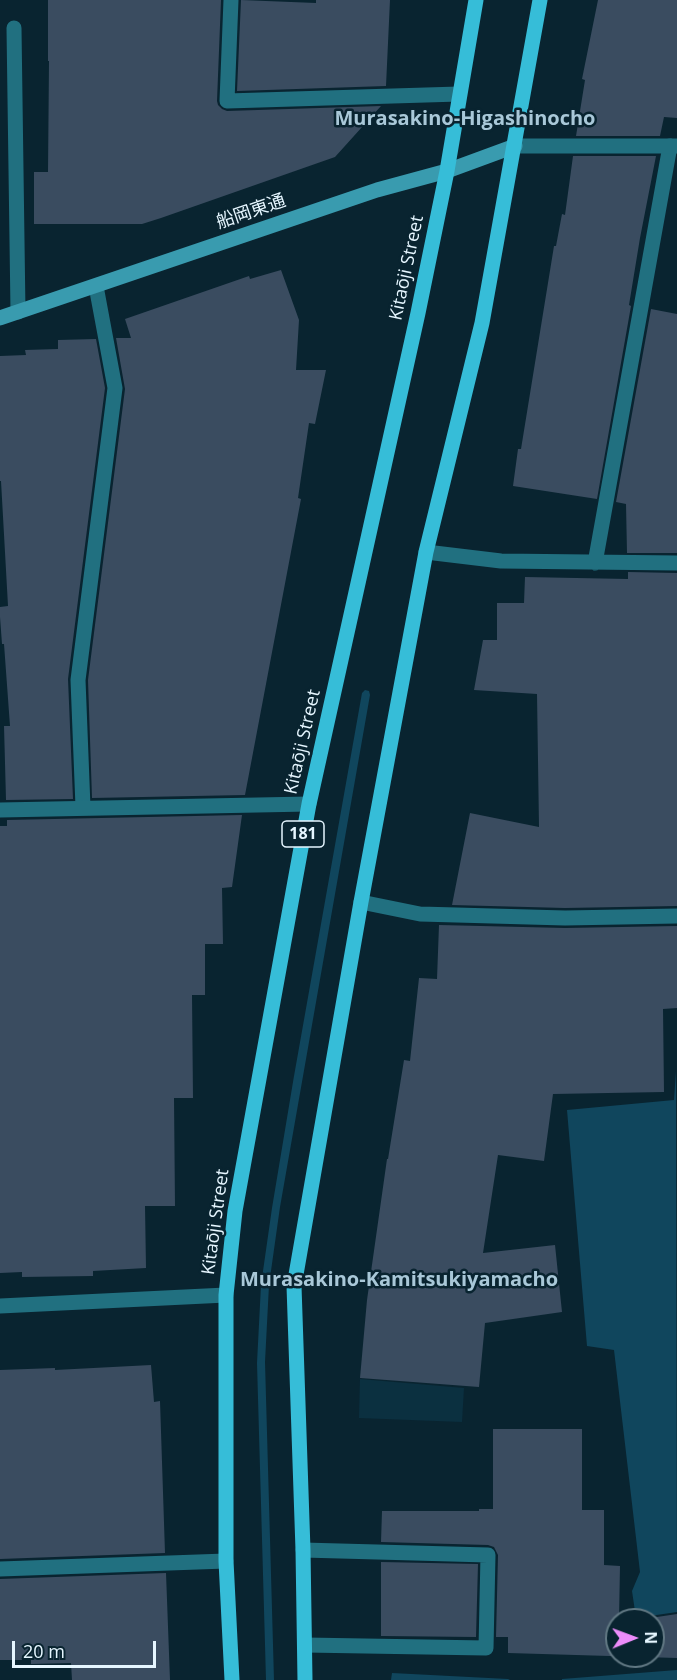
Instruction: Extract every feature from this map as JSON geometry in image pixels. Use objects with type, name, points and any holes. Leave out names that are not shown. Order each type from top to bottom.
[{"type":"main road","name":"Kitaōji Street","points":[[232,1680],[226,1561],[226,1295],[236,1211],[309,804],[418,313],[447,171],[476,0]]},
{"type":"main road","points":[[305,1680],[294,1286],[361,902],[426,552],[482,323],[540,0]]},
{"type":"street","points":[[231,0],[227,101],[459,94]]},
{"type":"street","points":[[14,28],[18,312]]},
{"type":"street","points":[[515,146],[673,146],[595,563]]},
{"type":"street","name":"船岡東通","points":[[0,318],[377,190],[447,171],[515,146]]},
{"type":"street","points":[[83,807],[78,680],[115,388],[96,286]]},
{"type":"street","points":[[426,552],[501,561],[677,563]]},
{"type":"street","points":[[0,810],[309,804]]},
{"type":"street","points":[[361,902],[420,914],[565,918],[677,916]]},
{"type":"street","points":[[0,1306],[226,1295]]},
{"type":"street","points":[[303,1550],[488,1555],[486,1648],[305,1645]]},
{"type":"street","points":[[0,1569],[226,1561]]},
{"type":"shaded area","points":[[365,690],[369,691],[370,695],[280,1207],[269,1285],[265,1362],[274,1680],[266,1680],[257,1363],[261,1285],[294,1076],[362,693]]},
{"type":"shaded area","points":[[676,1071],[677,1612],[665,1614],[665,1608],[635,1608],[632,1591],[640,1572],[614,1350],[587,1346],[567,1110],[674,1100]]},
{"type":"shaded area","points":[[360,1379],[464,1388],[462,1422],[359,1418]]},
{"type":"shaded area","points":[[677,1670],[677,1680],[562,1680],[562,1679]]},
{"type":"shaded area","points":[[392,1673],[508,1679],[510,1680],[391,1680]]},
{"type":"building","points":[[48,0],[221,0],[217,101],[222,109],[227,111],[381,106],[335,157],[161,218],[142,224],[34,224],[34,172],[48,172]]},
{"type":"building","points":[[241,0],[316,3],[316,0],[390,0],[386,86],[237,91]]},
{"type":"building","points":[[598,0],[677,0],[677,118],[664,117],[660,136],[576,136],[585,80],[582,79]]},
{"type":"building","points":[[573,156],[656,156],[640,238],[629,305],[631,306],[597,499],[513,486],[554,246],[556,246],[562,214],[565,215]]},
{"type":"building","points":[[281,270],[299,320],[296,370],[326,370],[315,424],[309,423],[298,498],[301,499],[245,795],[92,798],[88,680],[125,389],[116,338],[131,338],[125,319],[249,276],[250,279]]},
{"type":"building","points":[[651,309],[677,314],[677,553],[627,553],[626,504],[616,502]]},
{"type":"building","points":[[96,339],[105,388],[68,679],[73,799],[6,800],[4,726],[10,726],[0,617],[0,607],[8,606],[0,481],[0,356],[26,355],[25,350],[58,349],[58,340]]},
{"type":"building","points":[[628,572],[677,573],[677,906],[565,908],[452,905],[470,813],[539,827],[537,694],[474,690],[483,640],[497,640],[497,603],[524,603],[525,577],[628,579]]},
{"type":"building","points":[[242,815],[232,887],[222,888],[223,944],[205,944],[205,995],[192,995],[193,1098],[174,1098],[175,1206],[145,1206],[146,1268],[93,1271],[93,1276],[22,1277],[22,1272],[0,1273],[0,826],[7,826],[7,820]]},
{"type":"building","points":[[439,925],[565,928],[677,926],[677,1008],[663,1009],[664,1092],[553,1094],[544,1161],[498,1155],[483,1253],[555,1245],[562,1312],[485,1323],[479,1387],[360,1378],[367,1300],[404,1060],[410,1061],[419,978],[437,979]]},
{"type":"building","points":[[151,1365],[154,1402],[160,1401],[165,1553],[0,1559],[0,1370],[55,1368],[55,1370]]},
{"type":"building","points":[[493,1429],[582,1429],[582,1510],[604,1510],[604,1565],[620,1566],[619,1608],[605,1608],[605,1656],[508,1653],[508,1637],[496,1637],[498,1555],[494,1547],[381,1542],[382,1511],[493,1509]]},
{"type":"building","points":[[381,1562],[478,1564],[476,1637],[381,1636]]},
{"type":"building","points":[[166,1573],[170,1680],[72,1680],[71,1663],[31,1664],[31,1660],[0,1660],[0,1579]]},
{"type":"building","points":[[677,1614],[677,1658],[665,1658],[665,1616]]},
{"type":"district","name":"Murasakino-Higashinocho","points":[[465,119]]},
{"type":"district","name":"Murasakino-Kamitsukiyamacho","points":[[399,1280]]}]
